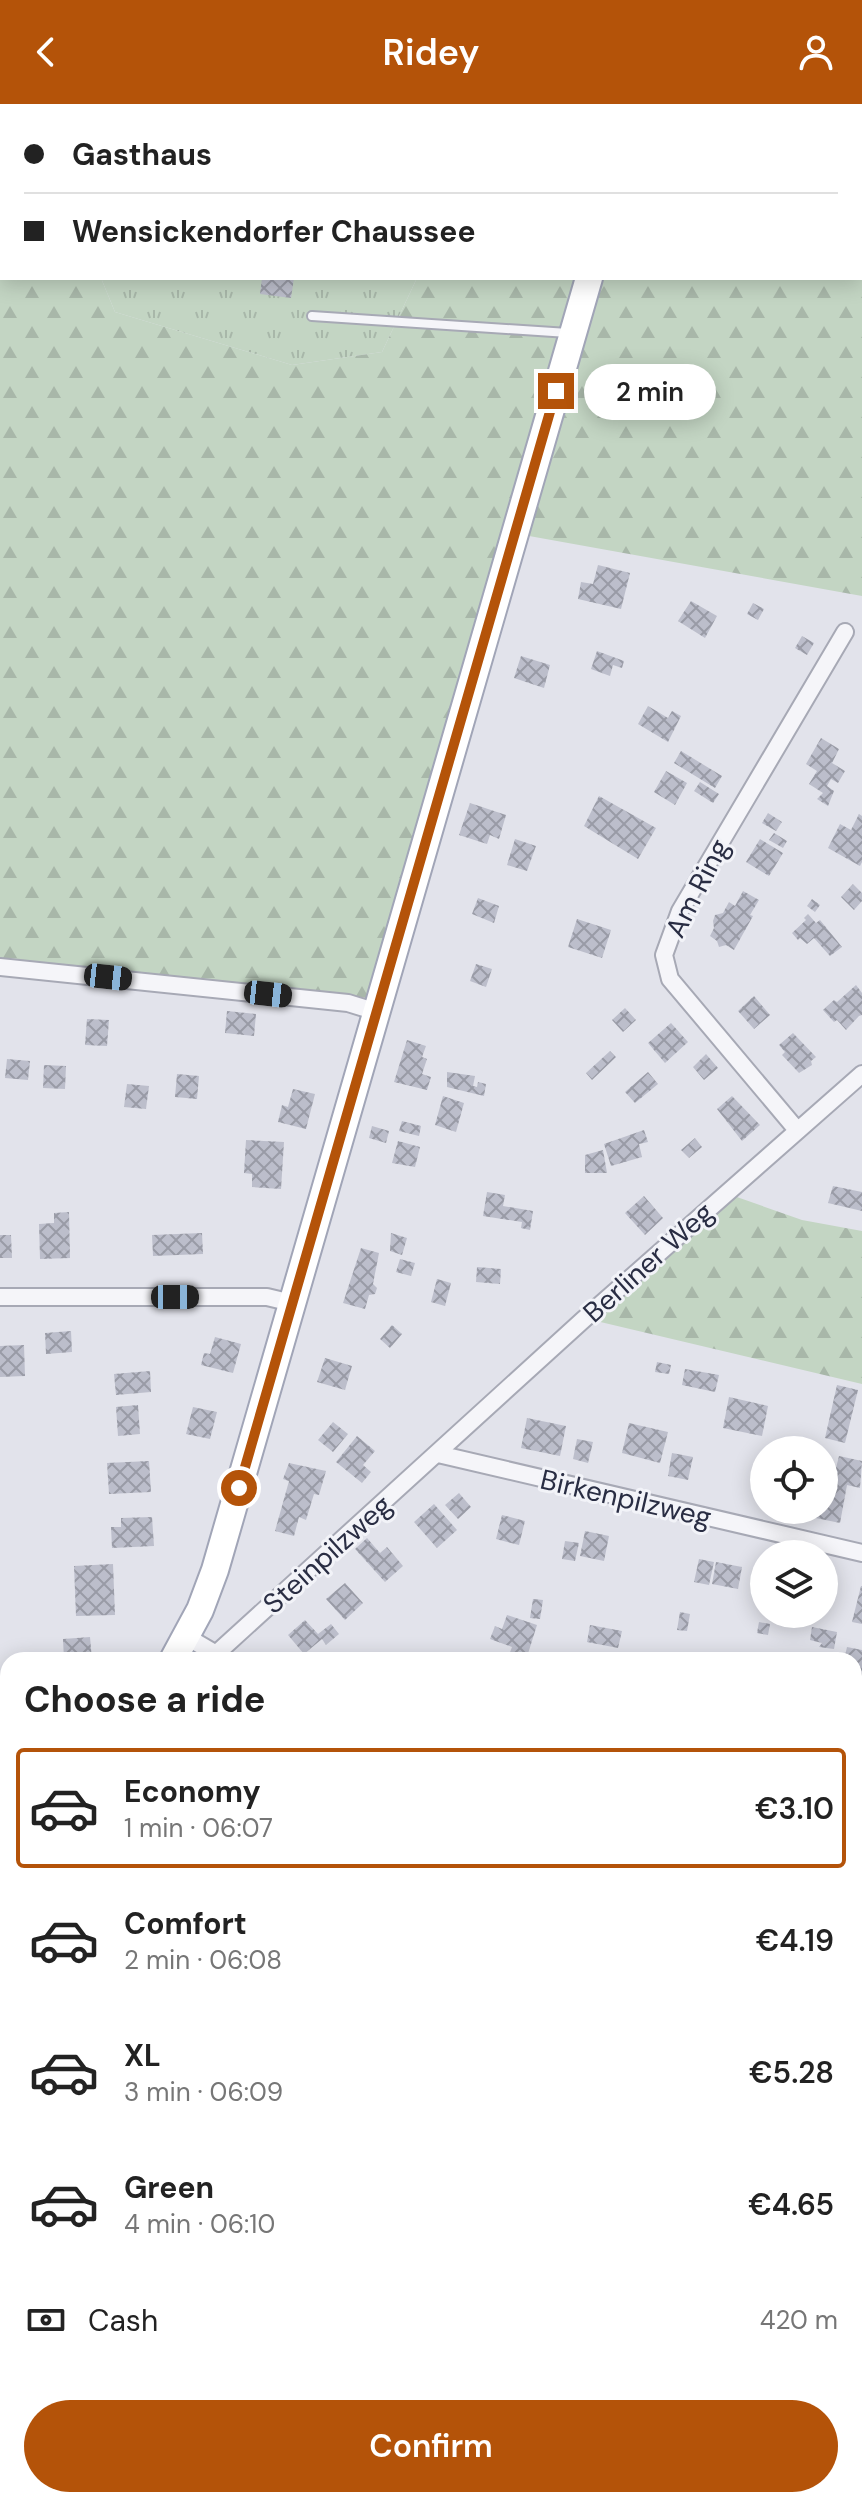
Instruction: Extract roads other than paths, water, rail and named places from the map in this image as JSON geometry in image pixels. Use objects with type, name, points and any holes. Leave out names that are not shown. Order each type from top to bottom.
[{"type":"main road","points":[[178,1652],[215,1570],[588,280]]},
{"type":"street","name":"Am Ring","points":[[797,1130],[670,979],[664,955],[680,911],[845,632]]},
{"type":"street","points":[[0,967],[333,1001],[377,1012]]},
{"type":"street","name":"Berliner Weg","points":[[438,1454],[862,1074]]},
{"type":"street","points":[[0,1297],[267,1297],[292,1303]]},
{"type":"street","name":"Birkenpilzweg","points":[[438,1454],[862,1553]]},
{"type":"street","name":"Steinpilzweg","points":[[221,1652],[438,1454]]},
{"type":"street","name":"Steinpilzweg","points":[[187,1637],[209,1652]]},
{"type":"lane","points":[[312,316],[573,333]]}]
